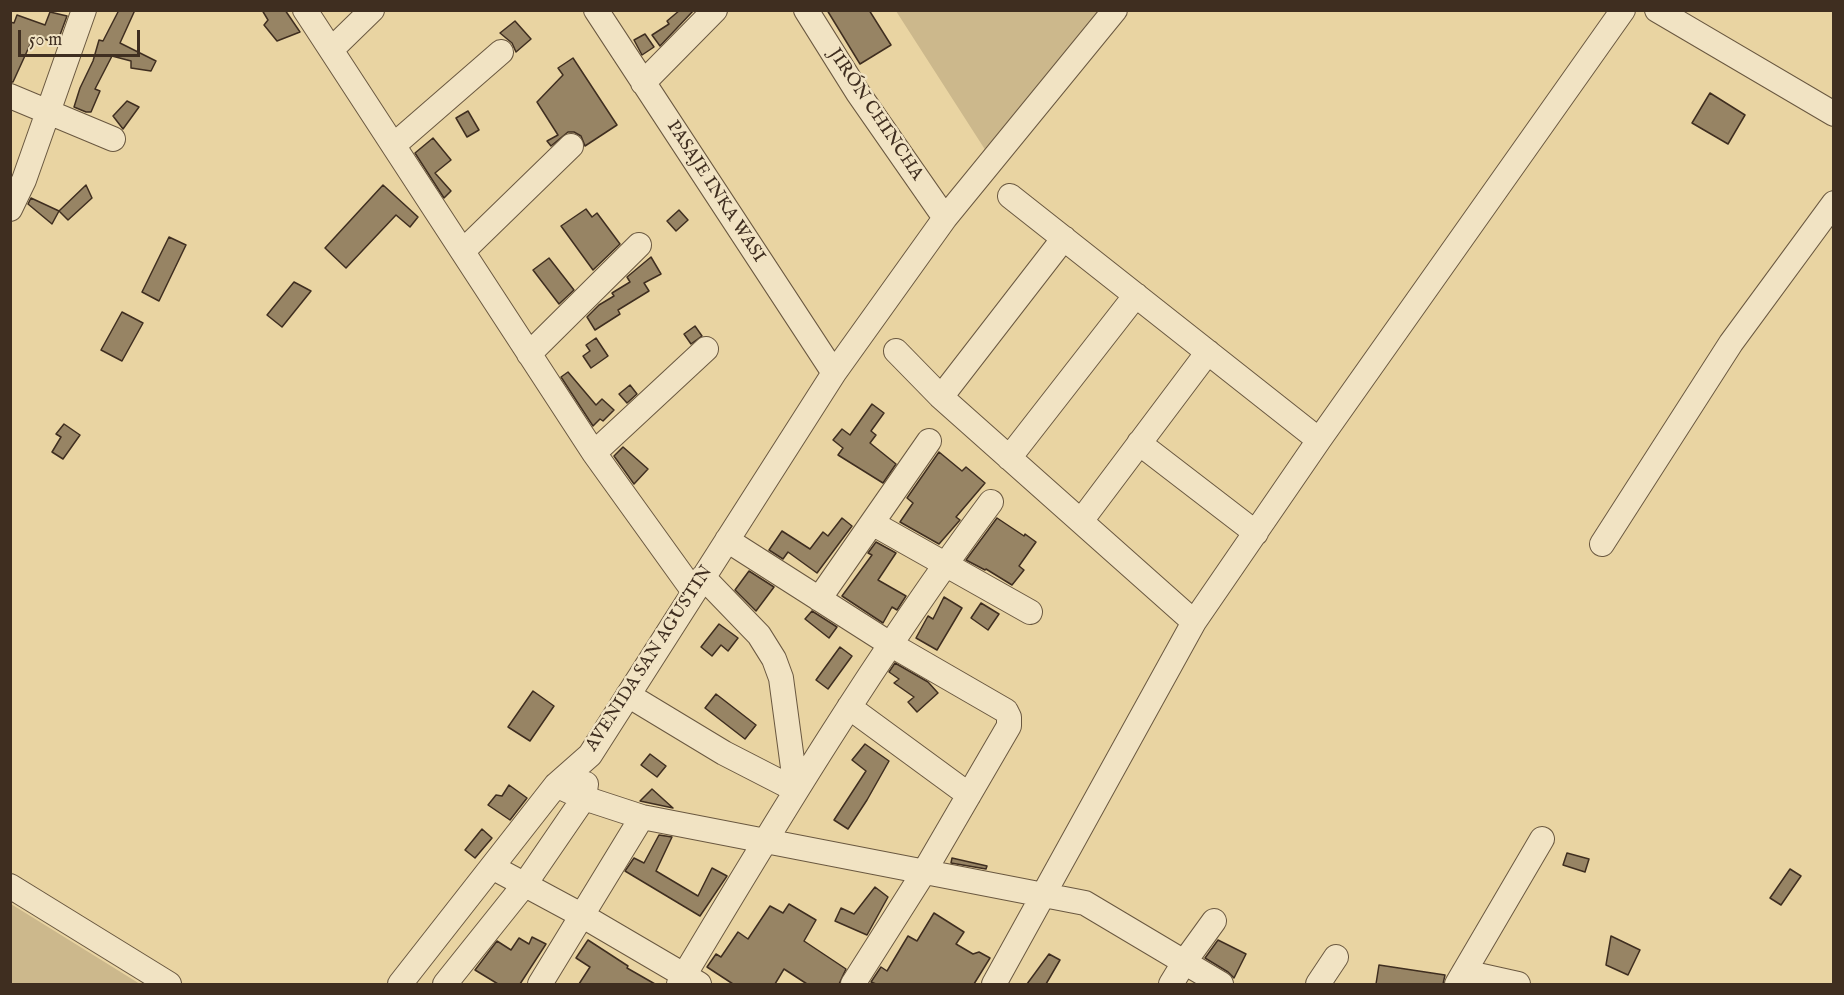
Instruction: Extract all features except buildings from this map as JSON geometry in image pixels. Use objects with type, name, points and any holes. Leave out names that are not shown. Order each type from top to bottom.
[{"type":"street","points":[[10,209],[24,180],[84,10]]},
{"type":"street","points":[[305,10],[594,453],[698,585],[759,636],[774,659],[781,678],[796,790]]},
{"type":"street","points":[[332,49],[372,10]]},
{"type":"street","name":"PASAJE INKA WASI","points":[[596,10],[834,374]]},
{"type":"street","points":[[643,83],[715,10]]},
{"type":"street","name":"JIRÓN CHINCHA","points":[[807,10],[858,93],[945,218]]},
{"type":"street","name":"AVENIDA SAN AGUSTIN","points":[[400,984],[556,785],[590,755],[834,374],[945,218],[1115,10]]},
{"type":"street","points":[[994,984],[1194,622],[1319,440],[1623,10]]},
{"type":"street","points":[[1657,10],[1833,114]]},
{"type":"street","points":[[394,145],[501,52]]},
{"type":"street","points":[[10,96],[113,139]]},
{"type":"street","points":[[463,251],[571,147]]},
{"type":"street","points":[[1011,196],[1319,440]]},
{"type":"street","points":[[1602,544],[1731,343],[1833,203]]},
{"type":"street","points":[[941,397],[1064,238]]},
{"type":"street","points":[[529,354],[639,245]]},
{"type":"street","points":[[1009,458],[1137,295]]},
{"type":"street","points":[[594,453],[706,349]]},
{"type":"street","points":[[896,351],[941,397],[1194,622]]},
{"type":"street","points":[[1081,521],[1208,352]]},
{"type":"street","points":[[819,599],[929,441]]},
{"type":"street","points":[[1139,443],[1256,533]]},
{"type":"street","points":[[492,867],[583,916],[687,981],[765,840],[796,790],[890,644],[991,502]]},
{"type":"street","points":[[872,523],[1030,612]]},
{"type":"street","points":[[727,540],[890,644],[1006,711],[1009,717],[1009,726],[969,795],[924,872],[853,984]]},
{"type":"street","points":[[628,695],[724,753],[796,790]]},
{"type":"street","points":[[849,707],[969,795]]},
{"type":"street","points":[[445,984],[525,884],[584,798],[590,755]]},
{"type":"street","points":[[556,785],[584,798],[642,817],[1085,903],[1221,984]]},
{"type":"street","points":[[540,984],[642,817]]},
{"type":"street","points":[[1518,984],[1461,978],[1542,839]]},
{"type":"street","points":[[10,886],[169,984]]},
{"type":"street","points":[[1171,984],[1214,921]]},
{"type":"street","points":[[1318,984],[1336,957]]},
{"type":"shaded area","points":[[1110,10],[993,162],[896,11]]},
{"type":"shaded area","points":[[11,904],[140,984],[11,984]]}]
